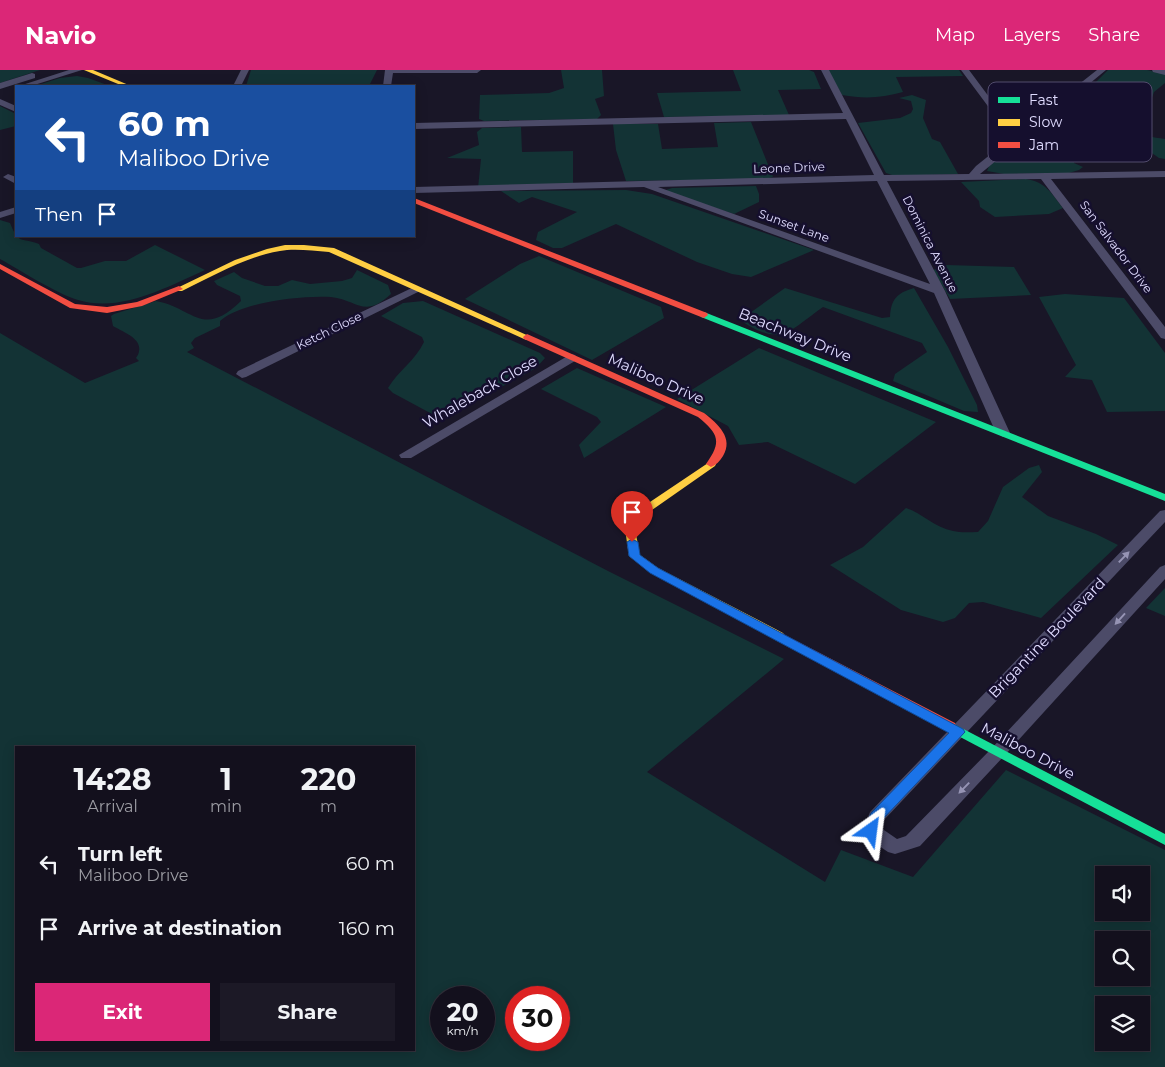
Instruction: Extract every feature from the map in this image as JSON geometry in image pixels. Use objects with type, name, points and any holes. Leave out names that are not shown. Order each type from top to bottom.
[{"type":"street","points":[[0,86],[54,70]]},
{"type":"street","points":[[26,85],[78,70]]},
{"type":"street","points":[[87,70],[125,85]]},
{"type":"street","points":[[238,85],[245,70]]},
{"type":"street","points":[[387,85],[389,71],[477,70]]},
{"type":"street","name":"Dominica Avenue","points":[[825,70],[939,291],[1003,433]]},
{"type":"street","points":[[965,70],[988,101]]},
{"type":"street","points":[[1087,82],[1102,70]]},
{"type":"street","points":[[1156,70],[1165,72]]},
{"type":"street","points":[[0,93],[15,88]]},
{"type":"street","points":[[0,102],[15,109]]},
{"type":"street","points":[[415,126],[849,116]]},
{"type":"street","points":[[972,177],[988,161]]},
{"type":"street","name":"Leone Drive","points":[[415,190],[882,178],[1165,174]]},
{"type":"street","name":"San Salvador Drive","points":[[1045,177],[1165,335]]},
{"type":"street","name":"Sunset Lane","points":[[641,185],[939,291]]},
{"type":"street","name":"Beachway Drive","points":[[415,200],[1165,498]]},
{"type":"street","points":[[0,215],[15,210]]},
{"type":"street","name":"Maliboo Drive","points":[[0,266],[72,306],[97,310],[127,307],[160,297],[255,256],[284,248],[318,247],[332,250],[701,415],[719,431],[723,441],[721,453],[712,464],[647,509],[630,528],[635,556],[654,570],[1165,840]]},
{"type":"street","name":"Ketch Close","points":[[242,374],[416,289]]},
{"type":"street","name":"Whaleback Close","points":[[406,455],[571,358]]},
{"type":"street","name":"Brigantine Boulevard","points":[[1165,514],[876,817],[871,831],[895,847],[913,841],[998,752],[1165,570]]},
{"type":"green space","points":[[0,70],[40,70],[0,83]]},
{"type":"green space","points":[[251,70],[377,70],[370,85],[246,85]]},
{"type":"green space","points":[[561,70],[602,70],[604,96],[595,99],[601,115],[597,119],[484,121],[479,119],[480,95],[549,93],[564,88]]},
{"type":"green space","points":[[733,70],[809,70],[814,72],[821,89],[778,90],[789,115],[664,117],[657,93],[741,91]]},
{"type":"green space","points":[[828,70],[959,70],[963,76],[896,77],[903,92],[880,97],[858,97],[842,95]]},
{"type":"green space","points":[[1108,70],[1147,70],[1165,74],[1165,83],[1154,92],[1152,98],[1152,82],[1096,82]]},
{"type":"green space","points":[[77,76],[107,85],[38,85],[60,78]]},
{"type":"green space","points":[[912,95],[926,100],[923,118],[932,139],[940,142],[958,174],[895,176],[886,173],[858,123],[900,118],[911,113],[913,109],[911,101],[899,98]]},
{"type":"green space","points":[[0,106],[15,114],[15,126],[0,130]]},
{"type":"green space","points":[[751,122],[773,177],[765,179],[626,181],[616,150],[613,124],[658,124],[662,149],[718,147],[714,123]]},
{"type":"green space","points":[[521,127],[522,152],[573,151],[573,183],[478,188],[481,159],[447,158],[479,145],[477,132],[482,128]]},
{"type":"green space","points":[[1152,137],[1165,139],[1165,159],[1159,158],[1152,153]]},
{"type":"green space","points":[[994,162],[1074,162],[1083,167],[1069,173],[1004,174],[987,171]]},
{"type":"green space","points":[[1026,179],[1044,186],[1063,208],[1049,214],[995,217],[980,207],[979,201],[961,182]]},
{"type":"green space","points":[[756,186],[759,202],[734,214],[663,191],[672,188]]},
{"type":"green space","points":[[626,190],[652,194],[814,250],[751,277],[732,274],[697,262],[616,224],[562,248],[553,248],[536,240],[538,232],[577,212],[532,197],[519,203],[501,191]]},
{"type":"green space","points":[[0,220],[10,223],[15,237],[39,244],[41,248],[77,268],[105,261],[126,261],[155,245],[205,270],[159,290],[127,301],[94,303],[69,297],[0,259]]},
{"type":"green space","points":[[539,256],[661,307],[664,318],[592,360],[465,299],[520,264]]},
{"type":"green space","points":[[946,265],[1014,267],[1031,295],[950,299],[933,270]]},
{"type":"green space","points":[[357,270],[388,285],[391,294],[382,301],[367,307],[331,297],[305,297],[273,301],[242,309],[220,321],[220,326],[195,338],[191,343],[194,348],[187,352],[608,571],[784,659],[647,772],[825,882],[841,850],[913,877],[1006,770],[1165,850],[1165,1067],[0,1067],[0,333],[85,383],[139,361],[136,358],[139,352],[137,342],[113,326],[111,316],[114,314],[156,301],[198,318],[207,320],[217,318],[241,301],[240,296],[217,285],[214,281],[234,272],[242,278],[265,286],[278,286],[292,280],[310,284],[342,281],[352,278]]},
{"type":"green space","points":[[785,288],[882,318],[890,317],[894,301],[899,295],[914,288],[948,347],[977,405],[978,412],[964,411],[893,381],[895,374],[927,352],[922,343],[823,307],[793,329],[775,335],[765,333],[740,320]]},
{"type":"green space","points":[[1065,294],[1124,298],[1165,353],[1165,411],[1107,412],[1092,380],[1065,377],[1076,365],[1039,297]]},
{"type":"green space","points":[[423,301],[540,353],[545,358],[536,368],[456,412],[432,414],[393,393],[388,388],[416,355],[424,342],[422,337],[381,316],[403,303]]},
{"type":"green space","points":[[759,348],[936,422],[855,484],[768,442],[739,445],[728,426],[677,399]]},
{"type":"green space","points":[[577,368],[666,407],[584,458],[579,445],[601,422],[597,417],[541,389]]},
{"type":"green space","points":[[1039,465],[1042,472],[1022,497],[1048,516],[1096,534],[1118,545],[1041,618],[983,602],[969,603],[955,618],[943,622],[901,610],[830,565],[863,547],[906,508],[946,529],[959,532],[978,532],[988,521],[1003,487],[1029,468]]},
{"type":"green space","points":[[1165,588],[1165,616],[1146,608]]},
{"type":"traffic: fast","points":[[704,315],[1165,498]]},
{"type":"traffic: fast","points":[[950,726],[1165,840]]},
{"type":"traffic: slow","points":[[87,70],[125,85]]},
{"type":"traffic: slow","points":[[179,289],[222,268],[270,251],[300,247],[331,250],[527,337]]},
{"type":"traffic: slow","points":[[711,464],[648,508],[630,529],[635,556],[654,570],[779,636]]},
{"type":"traffic: jam","points":[[415,200],[704,315]]},
{"type":"traffic: jam","points":[[0,266],[73,306],[107,310],[139,304],[179,289]]},
{"type":"traffic: jam","points":[[527,337],[701,415],[714,426],[721,437],[721,450],[711,464]]},
{"type":"traffic: jam","points":[[779,636],[950,726]]},
{"type":"route","points":[[632,542],[635,556],[654,570],[958,732],[876,817],[871,831]]}]
